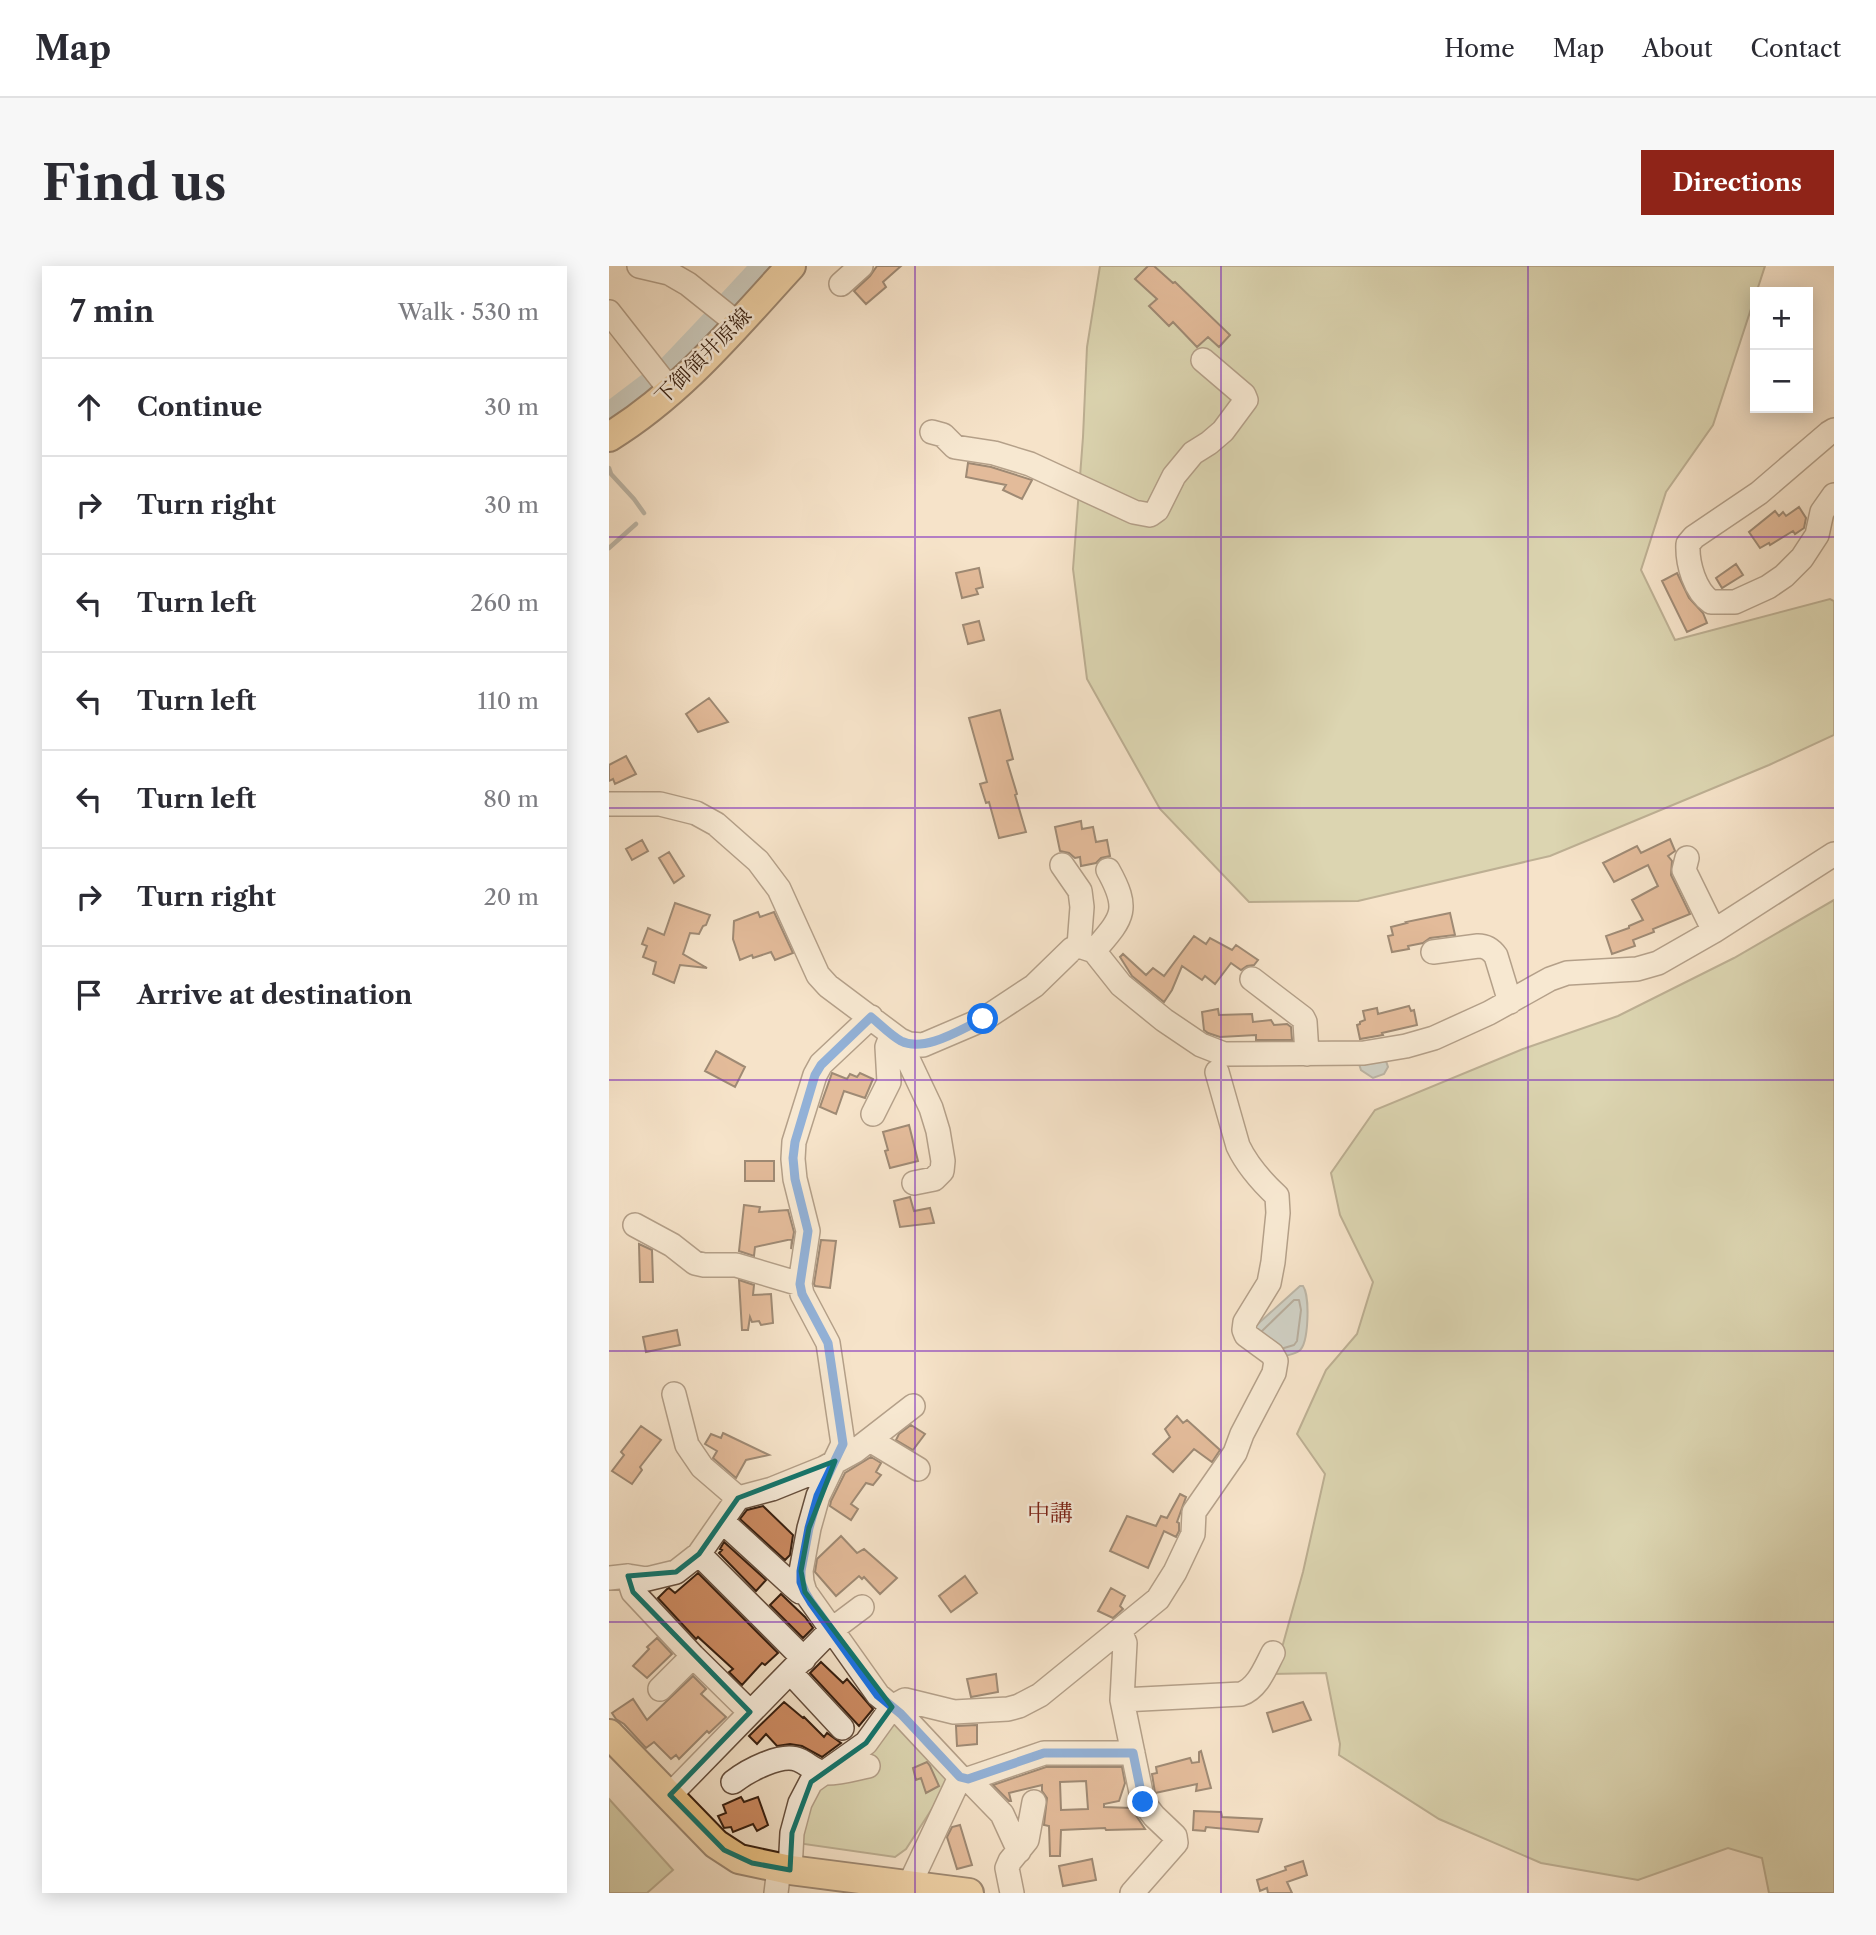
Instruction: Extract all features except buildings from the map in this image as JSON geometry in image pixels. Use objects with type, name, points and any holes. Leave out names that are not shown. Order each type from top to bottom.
[{"type":"main road","name":"下御領井原線","points":[[609,437],[664,383],[699,366],[791,266]]},
{"type":"main road","points":[[609,1734],[724,1850],[739,1859],[782,1877],[911,1884],[969,1893]]},
{"type":"street","points":[[639,266],[669,273],[688,284],[738,324]]},
{"type":"street","points":[[841,284],[861,266]]},
{"type":"street","points":[[609,312],[664,383]]},
{"type":"street","points":[[932,432],[943,435],[955,447],[994,453],[1030,464],[1134,512],[1150,515],[1157,510],[1174,476],[1193,453],[1223,431],[1246,400],[1244,395],[1203,360]]},
{"type":"street","points":[[1834,430],[1759,493],[1693,537],[1688,544],[1692,570],[1702,595],[1711,603],[1735,602],[1768,587],[1784,576],[1802,558],[1817,535],[1822,512],[1834,495]]},
{"type":"street","points":[[609,804],[669,805],[696,813],[716,824],[758,861],[779,888],[818,975],[828,986],[901,1039],[923,1045],[983,1019],[1034,986],[1072,949],[1086,949],[1114,928],[1122,908],[1119,889],[1108,870]]},
{"type":"street","points":[[1062,864],[1080,891],[1086,949],[1121,985],[1164,1020],[1201,1045],[1224,1054],[1307,1054],[1364,1053],[1406,1046],[1434,1038],[1567,973],[1637,969],[1658,964],[1834,854]]},
{"type":"street","points":[[1687,858],[1684,870],[1714,931]]},
{"type":"street","points":[[1433,952],[1478,946],[1492,950],[1510,1002]]},
{"type":"street","points":[[1252,979],[1303,1018],[1307,1054]]},
{"type":"street","points":[[871,1017],[821,1065],[815,1075],[795,1142],[793,1158],[795,1179],[808,1231],[800,1284],[802,1294],[828,1343],[843,1444],[818,1496],[809,1528],[801,1582],[830,1631],[878,1695],[901,1714],[1002,1814],[1019,1851]]},
{"type":"street","points":[[873,1114],[889,1082],[887,1047],[901,1039]]},
{"type":"street","points":[[901,1039],[931,1108],[943,1161],[942,1171],[934,1178],[914,1183]]},
{"type":"street","points":[[782,1877],[800,1803],[811,1783],[866,1743],[892,1707],[905,1700],[954,1712],[1019,1706],[1040,1695],[1120,1631],[1157,1599],[1175,1572],[1193,1534],[1194,1512],[1235,1452],[1241,1434],[1274,1373],[1276,1361],[1272,1354],[1246,1335],[1244,1330],[1245,1322],[1269,1283],[1278,1213],[1277,1196],[1262,1183],[1238,1146],[1217,1072]]},
{"type":"street","points":[[635,1225],[672,1245],[695,1263],[736,1265],[800,1284]]},
{"type":"street","points":[[674,1394],[687,1445],[702,1467],[738,1498]]},
{"type":"street","points":[[618,1577],[647,1579],[676,1572],[699,1554],[738,1498],[805,1477],[855,1451],[913,1406]]},
{"type":"street","points":[[870,1440],[918,1469]]},
{"type":"street","points":[[722,1521],[800,1592],[805,1592]]},
{"type":"street","points":[[699,1554],[797,1665],[842,1728]]},
{"type":"street","points":[[618,1577],[750,1712]]},
{"type":"street","points":[[670,1795],[830,1631],[862,1607]]},
{"type":"street","points":[[1120,1631],[1125,1643],[1122,1700],[1143,1802],[1175,1836],[1176,1843],[1132,1893]]},
{"type":"street","points":[[1122,1700],[1241,1694],[1249,1691],[1255,1684],[1273,1653]]},
{"type":"street","points":[[660,1689],[693,1656]]},
{"type":"street","points":[[911,1884],[964,1778],[1044,1753],[1133,1753]]},
{"type":"street","points":[[733,1782],[743,1774],[767,1763],[790,1759],[797,1759],[822,1773],[868,1766]]},
{"type":"street","points":[[1012,1893],[1007,1868],[1027,1840],[1034,1802]]},
{"type":"highlighted area","points":[[835,1461],[809,1528],[801,1571],[805,1592],[892,1707],[866,1743],[811,1782],[792,1833],[790,1870],[752,1863],[724,1850],[670,1795],[750,1712],[633,1592],[628,1576],[676,1572],[699,1554],[738,1498]]},
{"type":"green space","points":[[1100,266],[1765,266],[1758,287],[1750,287],[1750,312],[1713,425],[1666,492],[1641,570],[1675,640],[1830,599],[1834,601],[1834,735],[1769,765],[1550,856],[1358,901],[1249,902],[1160,809],[1087,679],[1073,569],[1087,347]]},
{"type":"green space","points":[[1834,900],[1834,1893],[1769,1893],[1762,1858],[1728,1848],[1638,1880],[1541,1863],[1439,1819],[1339,1755],[1340,1744],[1326,1673],[1266,1674],[1283,1644],[1303,1572],[1325,1474],[1297,1434],[1326,1370],[1357,1334],[1373,1282],[1340,1215],[1331,1173],[1375,1110],[1523,1049],[1618,1016],[1734,958]]},
{"type":"green space","points":[[896,1717],[948,1781],[906,1849],[895,1857],[797,1843],[804,1804]]},
{"type":"green space","points":[[609,1799],[673,1870],[647,1893],[609,1893]]},
{"type":"water","points":[[1384,1055],[1388,1067],[1384,1074],[1373,1078],[1361,1070],[1358,1061]]},
{"type":"water","points":[[1303,1286],[1307,1299],[1305,1339],[1299,1351],[1283,1357],[1250,1331]]},
{"type":"waterway","points":[[729,306],[766,266]]},
{"type":"waterway","points":[[609,417],[666,374],[720,317]]},
{"type":"waterway","points":[[609,468],[611,474],[644,513]]},
{"type":"waterway","points":[[609,548],[636,524]]},
{"type":"district","name":"中講","points":[[1050,1513]]},
{"type":"route","points":[[983,1019],[923,1045],[900,1040],[871,1017],[821,1065],[815,1075],[795,1142],[793,1158],[795,1179],[808,1231],[800,1284],[802,1294],[828,1343],[843,1444],[818,1496],[809,1528],[801,1582],[830,1631],[878,1695],[901,1714],[960,1777],[968,1779],[1044,1753],[1133,1753],[1143,1802]]}]
